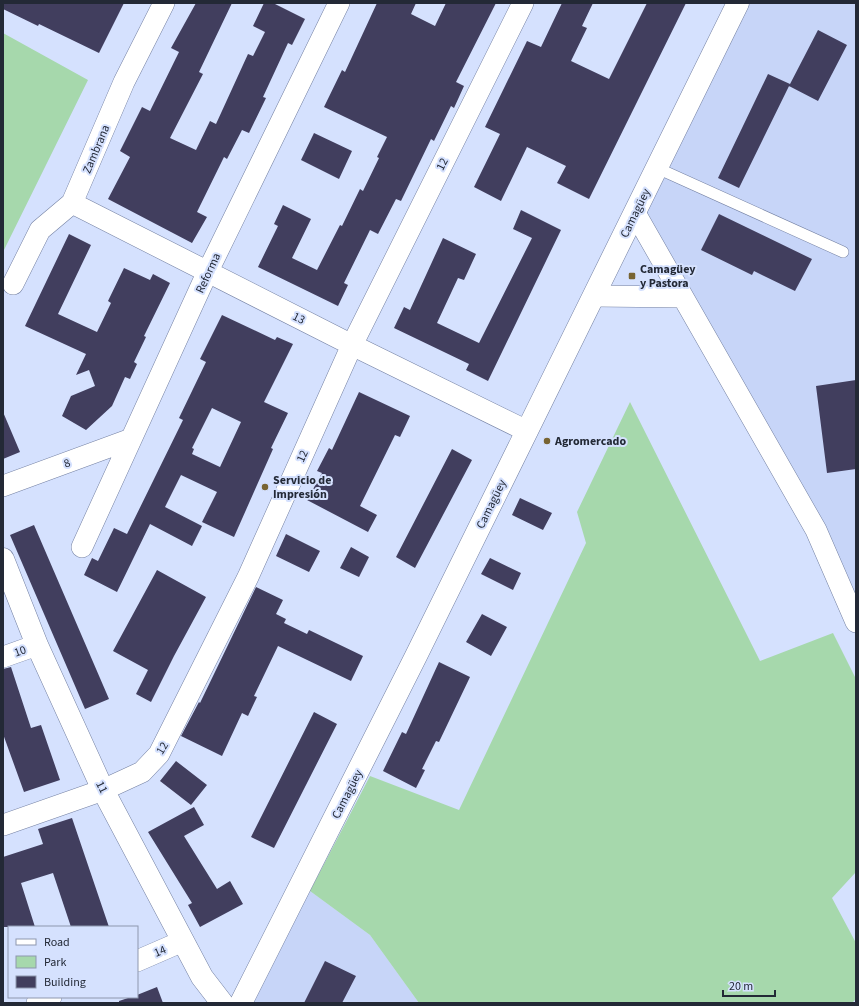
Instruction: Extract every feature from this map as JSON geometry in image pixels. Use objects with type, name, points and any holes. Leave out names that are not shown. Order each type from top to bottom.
[{"type":"main road","name":"Camagüey","points":[[241,1003],[416,656],[738,3]]},
{"type":"main road","name":"11","points":[[3,560],[37,645],[103,790],[202,977],[222,1003]]},
{"type":"street","name":"Zambrana","points":[[13,284],[40,230],[72,203],[124,82],[164,3]]},
{"type":"street","name":"Reforma","points":[[82,547],[208,271],[339,3]]},
{"type":"street","name":"12","points":[[3,825],[103,790],[142,772],[160,754],[248,577],[352,346],[523,3]]},
{"type":"street","name":"13","points":[[72,203],[208,271],[352,346],[527,431]]},
{"type":"street","points":[[635,213],[816,530],[856,622]]},
{"type":"street","points":[[594,296],[683,297]]},
{"type":"street","name":"8","points":[[3,486],[131,439]]},
{"type":"street","name":"10","points":[[3,656],[37,645]]},
{"type":"street","name":"14","points":[[138,961],[183,942]]},
{"type":"street","points":[[37,1003],[49,998]]},
{"type":"lane","points":[[657,168],[843,252]]},
{"type":"shaded area","points":[[738,3],[856,3],[856,622],[635,213]]},
{"type":"shaded area","points":[[310,891],[370,935],[419,1003],[253,1003]]},
{"type":"green space","points":[[3,33],[88,80],[3,252]]},
{"type":"green space","points":[[630,402],[760,661],[833,633],[856,679],[856,872],[832,898],[856,943],[856,999],[852,1003],[419,1003],[370,935],[310,891],[370,776],[459,810],[586,543],[577,512]]},
{"type":"building","points":[[3,3],[124,3],[99,53],[39,24],[38,26],[3,9]]},
{"type":"building","points":[[196,3],[232,3],[199,72],[203,74],[170,138],[196,150],[210,121],[216,124],[248,54],[253,56],[265,32],[253,26],[264,3],[273,3],[305,19],[292,45],[288,43],[263,97],[266,98],[249,133],[242,130],[227,159],[224,157],[197,212],[207,217],[192,243],[108,199],[130,157],[120,151],[142,107],[150,111],[179,52],[171,48]]},
{"type":"building","points":[[377,3],[416,3],[411,14],[435,26],[446,3],[496,3],[456,82],[464,86],[454,108],[451,106],[434,141],[431,139],[401,201],[396,199],[378,234],[370,230],[344,283],[348,285],[338,306],[258,267],[278,226],[274,224],[283,205],[311,219],[292,258],[317,270],[340,225],[342,226],[360,189],[363,191],[379,158],[377,157],[387,137],[324,107],[342,70],[345,72]]},
{"type":"building","points":[[562,3],[593,3],[582,26],[587,28],[571,61],[609,79],[647,3],[686,3],[589,199],[557,183],[566,166],[527,147],[501,201],[474,187],[500,134],[485,127],[527,41],[541,47]]},
{"type":"building","points":[[818,30],[847,45],[818,101],[789,86]]},
{"type":"building","points":[[768,74],[790,84],[739,188],[718,178]]},
{"type":"building","points":[[314,133],[352,151],[339,179],[301,160]]},
{"type":"building","points":[[521,210],[561,230],[488,381],[466,370],[469,364],[394,328],[404,307],[410,310],[443,238],[476,254],[464,280],[458,278],[437,323],[479,343],[532,238],[513,229]]},
{"type":"building","points":[[719,214],[812,259],[795,291],[754,271],[752,275],[701,250]]},
{"type":"building","points":[[69,234],[91,245],[58,314],[97,332],[111,303],[108,301],[124,268],[150,280],[153,274],[170,283],[144,336],[146,337],[134,362],[137,364],[130,379],[125,377],[112,406],[86,430],[62,416],[71,396],[95,386],[89,370],[76,375],[86,354],[25,326]]},
{"type":"building","points":[[222,315],[275,340],[277,337],[293,344],[264,402],[288,413],[271,448],[273,449],[234,537],[202,522],[217,492],[181,475],[165,507],[202,526],[192,546],[150,524],[117,592],[84,575],[92,558],[98,561],[114,528],[127,534],[183,420],[179,418],[206,362],[200,359]],"holes":[[[212,408],[241,422],[220,467],[192,454],[194,449],[192,448]]]},
{"type":"building","points":[[856,380],[856,469],[827,473],[816,386]]},
{"type":"building","points":[[359,392],[410,416],[400,437],[395,435],[360,506],[377,515],[368,532],[307,500],[322,473],[317,471],[329,448],[332,450]]},
{"type":"building","points":[[3,412],[20,452],[3,459]]},
{"type":"building","points":[[452,449],[472,460],[415,568],[396,557]]},
{"type":"building","points":[[520,498],[552,513],[543,530],[512,515]]},
{"type":"building","points":[[34,525],[109,699],[85,709],[10,535]]},
{"type":"building","points":[[286,534],[320,551],[309,572],[276,556]]},
{"type":"building","points":[[351,547],[369,557],[359,577],[340,568]]},
{"type":"building","points":[[490,558],[521,573],[513,590],[481,574]]},
{"type":"building","points":[[157,570],[206,597],[151,702],[136,694],[148,670],[113,651]]},
{"type":"building","points":[[256,587],[283,600],[276,614],[286,619],[284,623],[307,634],[309,630],[363,656],[351,681],[278,646],[254,696],[257,697],[248,716],[242,713],[222,756],[181,736],[199,702],[200,703]]},
{"type":"building","points":[[482,614],[507,627],[491,656],[466,642]]},
{"type":"building","points":[[439,662],[470,677],[439,742],[436,741],[422,769],[425,770],[416,788],[383,771],[402,732],[406,734]]},
{"type":"building","points":[[11,667],[31,728],[41,725],[60,780],[24,792],[3,734],[3,669]]},
{"type":"building","points":[[314,712],[337,724],[274,848],[251,837]]},
{"type":"building","points":[[176,761],[207,785],[191,805],[160,781]]},
{"type":"building","points":[[194,807],[204,825],[184,836],[217,889],[230,881],[243,904],[200,927],[188,905],[192,903],[148,832]]},
{"type":"building","points":[[72,818],[109,926],[71,926],[53,873],[21,883],[35,926],[3,927],[3,857],[43,844],[38,829]]},
{"type":"building","points":[[325,961],[356,976],[342,1003],[304,1003]]},
{"type":"building","points":[[157,987],[163,1003],[119,1003],[119,1001],[128,998],[138,998],[138,995]]},
{"type":"place","name":"Camagüey y Pastora","points":[[632,276]]},
{"type":"place","name":"Agromercado","points":[[547,441]]},
{"type":"place","name":"Servicio de Impresión","points":[[265,487]]}]
